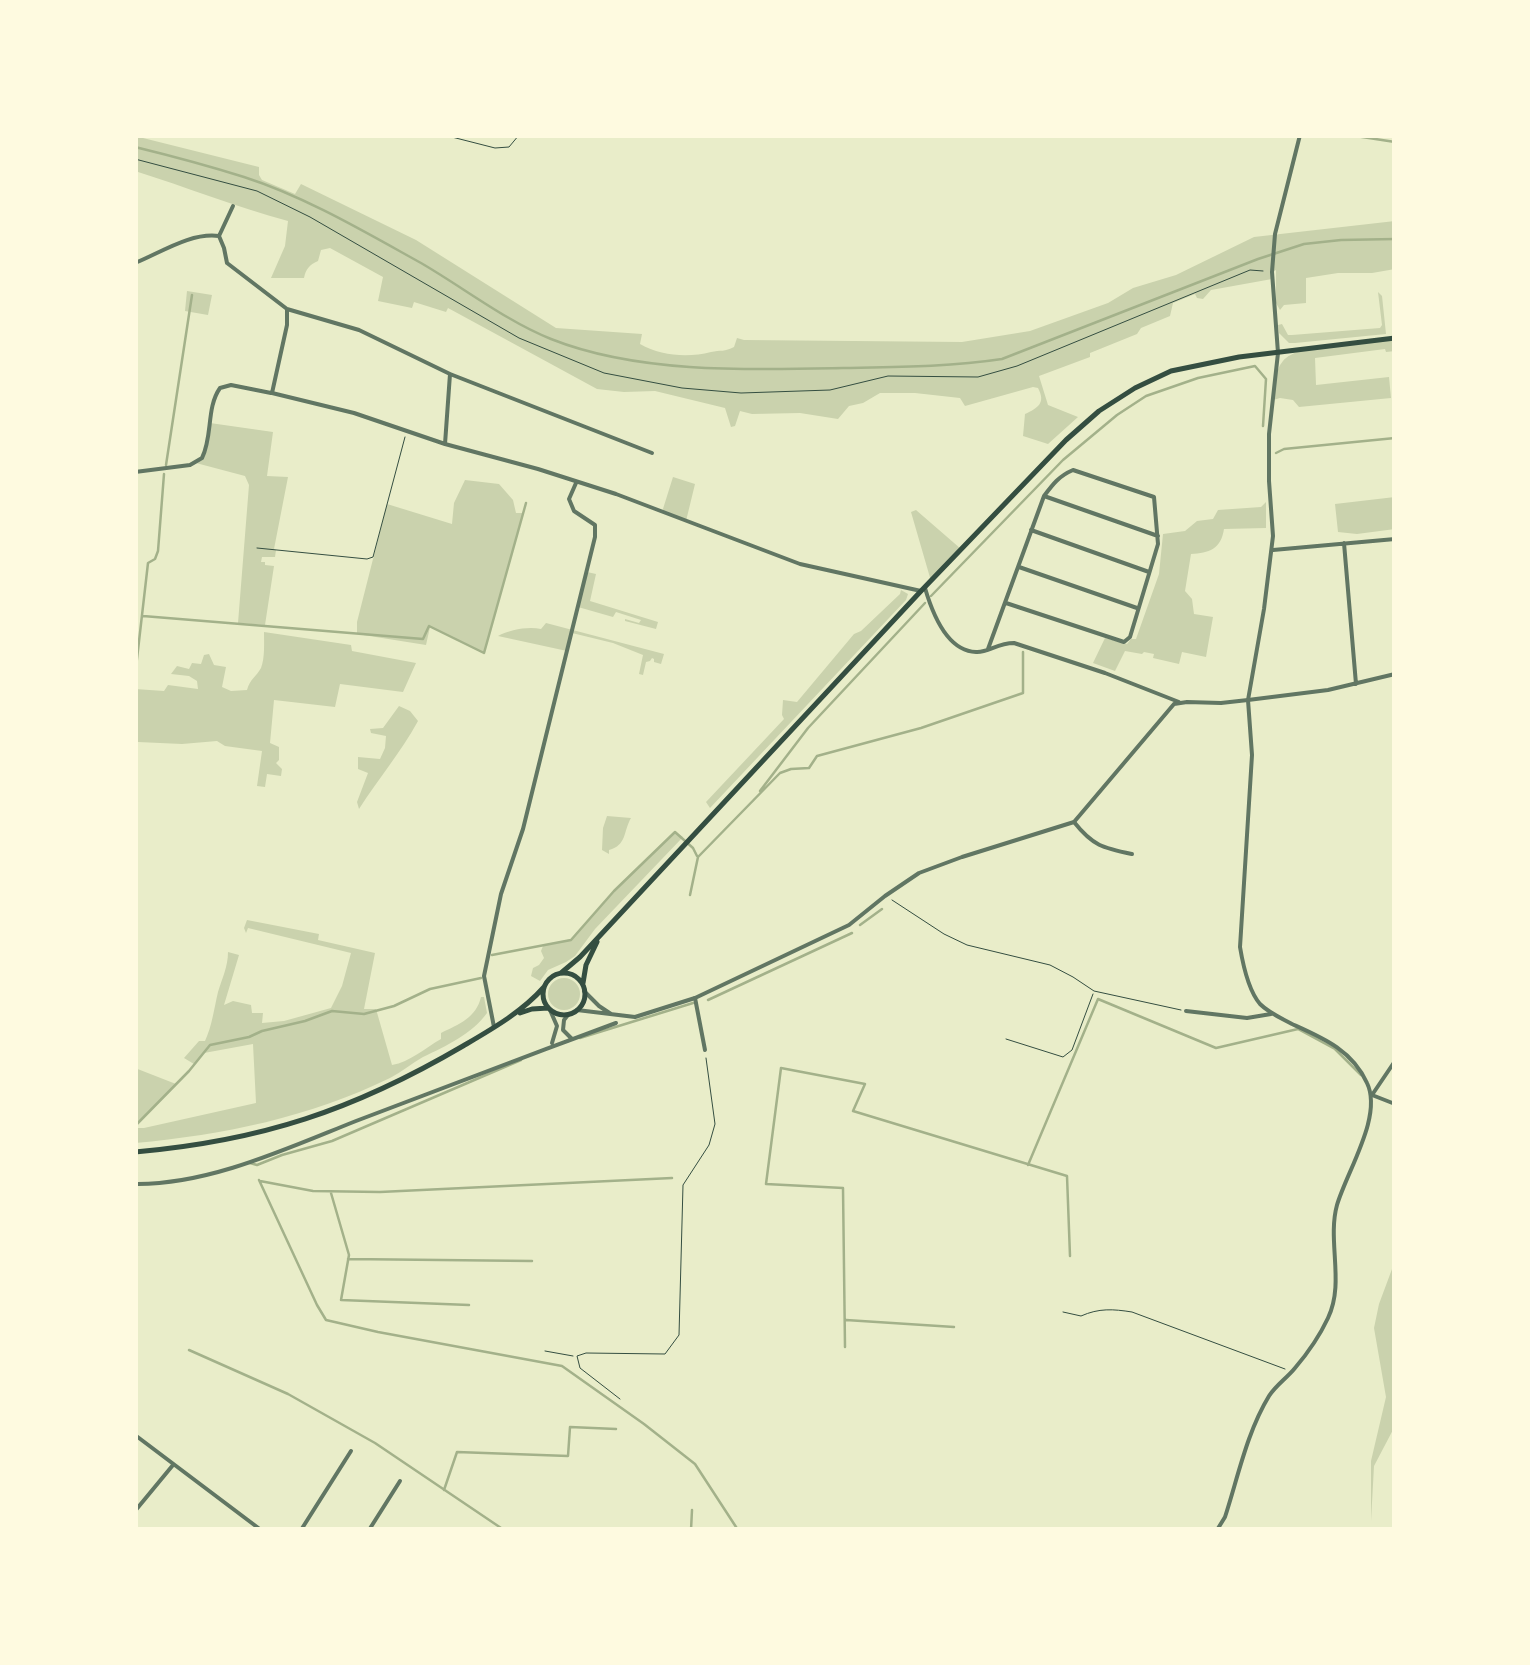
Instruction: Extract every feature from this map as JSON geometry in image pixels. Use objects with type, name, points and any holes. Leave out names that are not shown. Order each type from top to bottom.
[{"type":"main road","points":[[135,1152],[184,1148],[260,1134],[307,1120],[416,1074],[512,1016],[602,932],[1066,440],[1099,411],[1171,371],[1224,360],[1395,338]]},
{"type":"main road","points":[[512,1016],[532,1009],[549,1009],[562,1015],[577,1010],[582,1005],[590,953],[602,932]]},
{"type":"main road","points":[[561,973],[572,975],[584,989]]},
{"type":"main road","points":[[544,987],[543,998],[549,1009]]},
{"type":"street","points":[[1300,135],[1275,234],[1272,272],[1278,353],[1269,434],[1273,550],[1248,700],[1252,755],[1240,947],[1258,1002],[1272,1014],[1329,1040],[1348,1054],[1372,1095],[1395,1104]]},
{"type":"street","points":[[218,236],[233,206]]},
{"type":"street","points":[[135,263],[191,239],[218,236],[228,262],[287,309],[360,330],[450,374],[652,453]]},
{"type":"street","points":[[272,393],[288,325],[287,309]]},
{"type":"street","points":[[444,444],[450,374]]},
{"type":"street","points":[[135,472],[190,465],[202,458],[210,433],[213,398],[220,388],[232,386],[354,413],[444,444],[616,494],[800,564],[923,590],[948,637],[962,649],[980,653],[1000,642],[1014,642],[1179,702],[1248,700],[1328,690],[1395,674]]},
{"type":"street","points":[[988,650],[1044,496],[1054,482],[1073,470],[1154,498],[1158,536],[1151,572],[1130,637],[1124,642],[1006,602]]},
{"type":"street","points":[[494,1027],[484,976],[501,894],[524,829],[595,537],[595,526],[574,511],[570,500],[576,483]]},
{"type":"street","points":[[1044,496],[1158,536]]},
{"type":"street","points":[[1031,530],[1151,572]]},
{"type":"street","points":[[1273,550],[1395,538]]},
{"type":"street","points":[[1344,543],[1356,684]]},
{"type":"street","points":[[1019,566],[1138,608]]},
{"type":"street","points":[[577,1010],[635,1016],[695,998],[850,925],[918,872],[1074,822],[1166,710],[1179,702]]},
{"type":"street","points":[[1074,822],[1100,847],[1132,854]]},
{"type":"street","points":[[584,989],[599,1006],[616,1016]]},
{"type":"street","points":[[695,998],[705,1050]]},
{"type":"street","points":[[549,1009],[557,1026],[551,1046]]},
{"type":"street","points":[[1186,1011],[1247,1018],[1272,1014]]},
{"type":"street","points":[[568,1014],[563,1030],[572,1039]]},
{"type":"street","points":[[135,1184],[198,1177],[287,1148],[616,1023]]},
{"type":"street","points":[[1218,1530],[1256,1418],[1330,1315],[1337,1206],[1369,1121],[1372,1095],[1395,1062]]},
{"type":"street","points":[[135,1434],[261,1530]]},
{"type":"street","points":[[301,1530],[351,1450]]},
{"type":"street","points":[[135,1511],[173,1465]]},
{"type":"street","points":[[369,1530],[400,1481]]},
{"type":"path","points":[[444,135],[495,148],[509,147],[518,135]]},
{"type":"path","points":[[135,160],[257,191],[310,217],[518,338],[604,373],[682,388],[741,393],[830,390],[888,376],[978,377],[1034,359],[1250,270],[1272,272]]},
{"type":"path","points":[[256,548],[373,557],[406,431]]},
{"type":"path","points":[[885,896],[966,945],[1050,965],[1094,991],[1186,1011]]},
{"type":"path","points":[[1006,1039],[1063,1057],[1072,1050],[1094,991]]},
{"type":"path","points":[[545,1351],[577,1356],[665,1354],[679,1334],[683,1185],[708,1145],[715,1124],[705,1050]]},
{"type":"path","points":[[1063,1312],[1082,1316],[1094,1310],[1132,1312],[1292,1372]]},
{"type":"path","points":[[577,1356],[580,1368],[620,1399]]},
{"type":"green space","points":[[135,136],[259,167],[262,180],[295,194],[301,184],[416,240],[556,328],[642,334],[640,344],[675,355],[728,350],[737,338],[962,342],[1030,331],[1108,303],[1133,288],[1176,275],[1254,237],[1395,221],[1395,269],[1306,278],[1306,303],[1284,305],[1280,310],[1276,303],[1276,270],[1272,279],[1211,290],[1203,299],[1195,294],[1173,303],[1170,316],[1141,328],[1137,334],[1039,376],[1048,405],[1078,417],[1048,444],[1023,436],[1025,414],[1041,401],[1038,388],[1033,387],[965,406],[960,398],[880,393],[849,406],[838,419],[740,411],[731,427],[725,408],[655,391],[597,389],[448,308],[446,312],[414,302],[412,308],[378,301],[383,277],[330,248],[321,250],[318,261],[308,268],[304,278],[271,278],[285,246],[288,221],[135,171]]},
{"type":"green space","points":[[187,291],[212,295],[208,315],[185,311]]},
{"type":"green space","points":[[1378,292],[1382,296],[1386,334],[1289,343],[1279,333],[1278,325],[1282,324],[1288,335],[1380,328]]},
{"type":"green space","points":[[1395,338],[1395,351],[1315,358],[1316,385],[1389,377],[1391,398],[1299,407],[1293,400],[1273,400],[1278,370],[1291,355],[1319,346]]},
{"type":"green space","points":[[210,423],[273,432],[267,476],[288,477],[275,557],[262,557],[261,562],[274,566],[265,625],[238,623],[249,485],[245,476],[196,463],[202,458]]},
{"type":"green space","points":[[673,477],[695,484],[686,521],[662,512]]},
{"type":"green space","points":[[465,480],[499,484],[513,500],[516,513],[523,513],[484,653],[430,627],[426,645],[357,634],[387,504],[452,524],[454,503]]},
{"type":"green space","points":[[1395,497],[1395,529],[1338,532],[1335,504]]},
{"type":"green space","points":[[1266,502],[1266,528],[1224,529],[1213,549],[1191,554],[1185,591],[1192,599],[1194,614],[1213,617],[1206,657],[1182,652],[1179,664],[1153,658],[1154,654],[1125,651],[1115,671],[1093,663],[1105,638],[1127,644],[1136,639],[1159,574],[1163,534],[1185,531],[1197,521],[1213,519],[1218,510],[1261,507]]},
{"type":"green space","points":[[916,510],[961,549],[931,581],[911,512]]},
{"type":"green space","points":[[587,572],[596,574],[590,601],[658,622],[656,629],[625,621],[641,620],[616,612],[613,617],[578,607]]},
{"type":"green space","points":[[901,590],[908,594],[906,600],[710,808],[706,802],[784,719],[783,700],[797,702],[854,634]]},
{"type":"green space","points":[[546,623],[664,654],[661,664],[652,658],[646,662],[643,675],[639,674],[643,655],[572,633],[567,651],[498,636],[519,629],[541,629]]},
{"type":"green space","points":[[264,632],[351,645],[352,651],[416,663],[403,692],[340,684],[335,707],[274,700],[270,743],[279,747],[276,763],[282,769],[281,776],[267,774],[265,787],[257,786],[262,751],[225,746],[217,741],[138,742],[135,746],[135,689],[164,691],[168,685],[198,689],[197,681],[189,676],[171,674],[177,666],[189,669],[192,663],[201,664],[204,655],[209,654],[214,665],[226,667],[222,687],[247,690],[262,664]]},
{"type":"green space","points":[[399,706],[418,721],[359,809],[357,802],[368,773],[358,769],[358,757],[380,759],[386,736],[371,733],[370,729],[383,728]]},
{"type":"green space","points":[[607,816],[631,818],[622,841],[609,854],[602,850]]},
{"type":"green space","points":[[675,832],[683,837],[595,929],[575,956],[548,970],[540,981],[531,976],[533,968],[544,958],[543,946],[571,939]]},
{"type":"green space","points":[[247,920],[319,934],[318,940],[375,953],[364,1009],[376,1009],[392,1065],[441,1039],[441,1033],[471,1015],[481,997],[487,1013],[449,1044],[360,1092],[266,1122],[135,1143],[135,1128],[256,1103],[253,1044],[204,1053],[194,1064],[184,1058],[199,1041],[205,1041],[228,952],[239,955],[224,1005],[233,1001],[251,1005],[252,1013],[263,1013],[262,1023],[331,1008],[351,953],[248,928],[246,933]]},
{"type":"green space","points":[[564,978],[575,983],[580,994],[575,1005],[564,1010],[553,1005],[548,994],[553,983]]},
{"type":"green space","points":[[135,1068],[176,1084],[135,1126]]},
{"type":"green space","points":[[1395,1261],[1395,1426],[1374,1466],[1371,1521],[1371,1461],[1386,1397],[1374,1328]]},
{"type":"waterway","points":[[1349,135],[1395,142]]},
{"type":"waterway","points":[[135,147],[244,177],[312,205],[551,339],[621,359],[696,367],[903,367],[1002,359],[1304,244],[1395,239]]},
{"type":"waterway","points":[[166,465],[192,295]]},
{"type":"waterway","points":[[931,596],[1063,460],[1146,396],[1198,378],[1255,366],[1266,379],[1263,426]]},
{"type":"waterway","points":[[1276,453],[1395,438]]},
{"type":"waterway","points":[[135,676],[148,563],[158,551],[164,474]]},
{"type":"waterway","points":[[143,616],[423,639],[429,626],[484,653],[526,503]]},
{"type":"waterway","points":[[760,791],[808,728],[925,603]]},
{"type":"waterway","points":[[690,895],[698,857],[780,773],[809,768],[817,756],[921,728],[1023,693],[1023,652]]},
{"type":"waterway","points":[[492,955],[571,940],[614,891],[675,832],[697,856]]},
{"type":"waterway","points":[[860,925],[882,909]]},
{"type":"waterway","points":[[708,1000],[852,933]]},
{"type":"waterway","points":[[135,1126],[210,1045],[332,1011],[364,1014],[394,1006],[430,989],[481,978]]},
{"type":"waterway","points":[[1028,1165],[1098,999],[1216,1048],[1298,1029],[1335,1049],[1361,1075]]},
{"type":"waterway","points":[[580,1038],[693,1003]]},
{"type":"waterway","points":[[250,1163],[257,1165],[332,1141],[521,1060]]},
{"type":"waterway","points":[[845,1347],[843,1188],[766,1184],[781,1068],[865,1084],[853,1111],[1067,1176],[1070,1256]]},
{"type":"waterway","points":[[260,1181],[313,1191],[380,1192],[672,1178]]},
{"type":"waterway","points":[[259,1180],[326,1320],[562,1366],[695,1464],[738,1530]]},
{"type":"waterway","points":[[331,1193],[349,1255],[341,1300],[469,1305]]},
{"type":"waterway","points":[[348,1259],[532,1261]]},
{"type":"waterway","points":[[846,1320],[954,1327]]},
{"type":"waterway","points":[[189,1350],[288,1394],[375,1443],[504,1530]]},
{"type":"waterway","points":[[444,1490],[457,1452],[568,1456],[570,1427],[616,1429]]},
{"type":"waterway","points":[[691,1530],[692,1510]]}]
